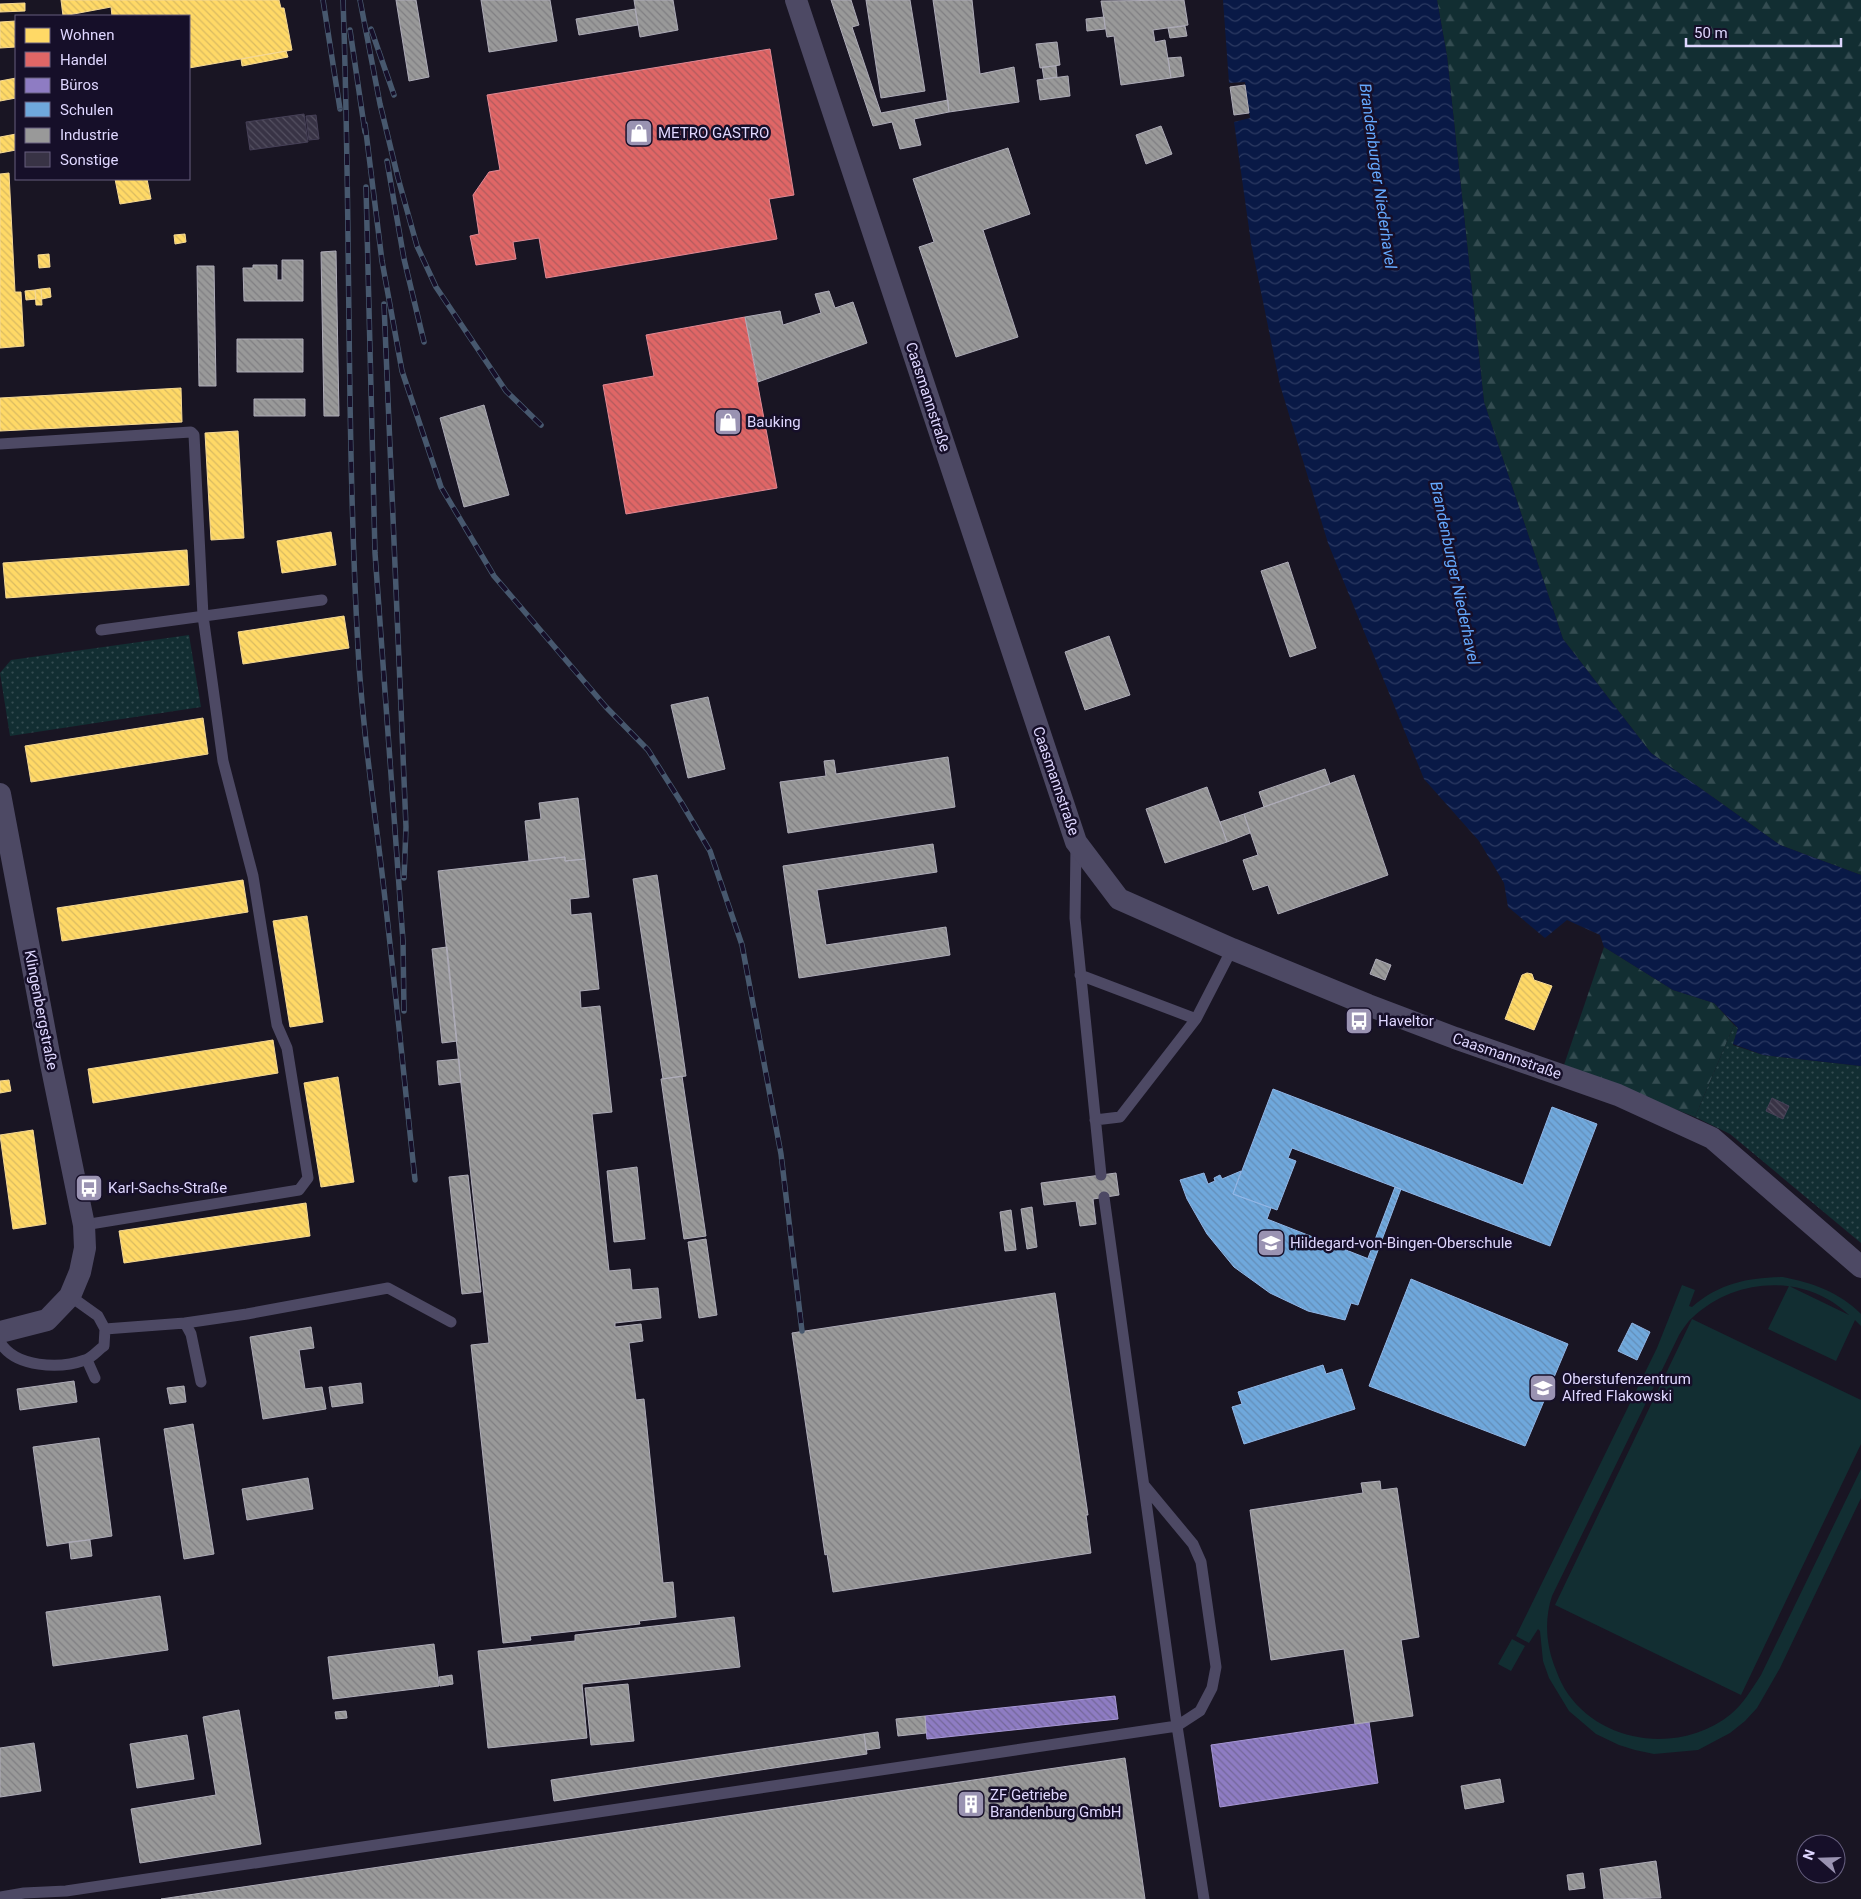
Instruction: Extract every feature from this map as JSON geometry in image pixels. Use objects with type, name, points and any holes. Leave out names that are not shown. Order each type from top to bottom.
[{"type":"street","name":"Caasmannstraße","points":[[796,0],[1076,842],[1119,899],[1232,949],[1368,1005],[1618,1095],[1696,1129],[1712,1138],[1735,1156],[1861,1267]]},
{"type":"street","name":"Klingenbergstraße","points":[[0,794],[50,1060],[84,1226],[85,1248],[80,1272],[70,1296]]},
{"type":"street","points":[[0,1332],[47,1320],[70,1296]]},
{"type":"lane","points":[[0,444],[192,432],[194,435],[203,616],[223,761],[253,876],[277,1026],[286,1048],[308,1178],[299,1190],[84,1226]]},
{"type":"lane","points":[[101,630],[322,600]]},
{"type":"lane","points":[[1076,842],[1074,918],[1101,1175]]},
{"type":"lane","points":[[1095,1120],[1120,1117],[1196,1019],[1232,949]]},
{"type":"lane","points":[[1080,975],[1196,1019]]},
{"type":"lane","points":[[1104,1197],[1177,1726],[1204,1899]]},
{"type":"lane","points":[[105,1329],[185,1323],[247,1314],[388,1288],[452,1322]]},
{"type":"lane","points":[[0,1342],[4,1349],[25,1362],[50,1365],[86,1360],[104,1346],[105,1329],[98,1316],[70,1296]]},
{"type":"lane","points":[[185,1323],[191,1334],[200,1382]]},
{"type":"lane","points":[[86,1360],[95,1378]]},
{"type":"lane","points":[[0,1897],[24,1893],[66,1891],[1177,1726],[1200,1712],[1212,1688],[1216,1667],[1201,1562],[1193,1544],[1144,1485]]},
{"type":"green space","points":[[1437,0],[1861,0],[1861,875],[1780,845],[1651,753],[1563,639],[1484,402],[1447,56]]},
{"type":"green space","points":[[189,635],[201,707],[10,736],[0,673],[11,660]]},
{"type":"green space","points":[[1604,947],[1673,990],[1714,1003],[1734,1025],[1695,1117],[1564,1065]]},
{"type":"green space","points":[[1734,1025],[1738,1028],[1733,1045],[1763,1055],[1861,1066],[1861,1243],[1730,1134],[1695,1117]]},
{"type":"green space","points":[[1783,1277],[1805,1282],[1835,1294],[1861,1314],[1861,1326],[1855,1320],[1836,1361],[1768,1329],[1789,1286],[1771,1285],[1729,1294],[1710,1304],[1687,1323],[1679,1335],[1549,1605],[1548,1642],[1553,1661],[1566,1691],[1583,1711],[1602,1724],[1622,1733],[1645,1738],[1667,1739],[1690,1735],[1711,1727],[1731,1714],[1751,1691],[1761,1675],[1861,1469],[1861,1498],[1780,1668],[1757,1708],[1745,1721],[1730,1733],[1698,1750],[1654,1754],[1619,1745],[1596,1734],[1569,1711],[1549,1678],[1543,1661],[1540,1631],[1538,1629],[1529,1643],[1516,1636],[1657,1348],[1682,1285],[1695,1290],[1689,1306],[1692,1307],[1713,1292],[1734,1283]],"holes":[[[1790,1287],[1812,1292],[1831,1301],[1849,1315]]]},
{"type":"green space","points":[[1692,1319],[1861,1400],[1861,1444],[1741,1695],[1555,1605]]},
{"type":"green space","points":[[1512,1639],[1525,1646],[1511,1671],[1498,1664]]},
{"type":"water","name":"Brandenburger Niederhavel","points":[[1223,0],[1437,0],[1447,56],[1484,402],[1563,639],[1651,753],[1780,845],[1861,875],[1861,1066],[1763,1055],[1733,1044],[1738,1028],[1714,1003],[1673,990],[1604,947],[1600,935],[1567,920],[1545,938],[1508,907],[1504,883],[1479,841],[1424,779],[1328,543],[1280,385],[1251,243],[1234,122],[1250,118],[1245,82],[1229,83]]},
{"type":"building: Wohnen","points":[[61,0],[279,0],[281,8],[284,8],[292,50],[190,68],[190,15],[112,15],[111,7],[63,15]]},
{"type":"building: Wohnen","points":[[25,3],[25,11],[0,12],[0,4]]},
{"type":"building: Wohnen","points":[[15,21],[15,47],[0,48],[0,22]]},
{"type":"building: Wohnen","points":[[286,51],[288,57],[242,66],[241,59]]},
{"type":"building: Wohnen","points":[[15,78],[15,98],[0,101],[0,81]]},
{"type":"building: Wohnen","points":[[15,134],[15,150],[0,153],[0,137]]},
{"type":"building: Wohnen","points":[[9,173],[15,292],[21,292],[24,346],[0,348],[0,174]]},
{"type":"building: Wohnen","points":[[115,180],[147,180],[151,199],[120,204]]},
{"type":"building: Wohnen","points":[[185,234],[186,242],[175,244],[174,235]]},
{"type":"building: Wohnen","points":[[49,254],[50,267],[39,268],[38,255]]},
{"type":"building: Wohnen","points":[[50,288],[51,297],[42,299],[41,289]]},
{"type":"building: Wohnen","points":[[41,289],[42,305],[36,305],[35,290]]},
{"type":"building: Wohnen","points":[[35,290],[36,299],[26,300],[25,291]]},
{"type":"building: Wohnen","points":[[181,388],[182,422],[0,431],[0,398]]},
{"type":"building: Wohnen","points":[[238,431],[244,538],[211,540],[205,433]]},
{"type":"building: Wohnen","points":[[331,532],[336,565],[282,573],[277,541]]},
{"type":"building: Wohnen","points":[[187,550],[189,585],[6,598],[3,563]]},
{"type":"building: Wohnen","points":[[344,616],[349,648],[243,664],[238,632]]},
{"type":"building: Wohnen","points":[[203,718],[208,754],[31,782],[25,746]]},
{"type":"building: Wohnen","points":[[243,880],[248,912],[62,941],[57,908]]},
{"type":"building: Wohnen","points":[[307,916],[323,1022],[290,1027],[273,921]]},
{"type":"building: Wohnen","points":[[1532,974],[1534,980],[1552,986],[1534,1030],[1505,1019],[1522,975]]},
{"type":"building: Wohnen","points":[[273,1040],[278,1073],[93,1103],[88,1069]]},
{"type":"building: Wohnen","points":[[338,1077],[354,1182],[321,1187],[304,1083]]},
{"type":"building: Wohnen","points":[[9,1080],[11,1091],[0,1093],[0,1081]]},
{"type":"building: Wohnen","points":[[33,1130],[46,1224],[13,1229],[0,1135]]},
{"type":"building: Wohnen","points":[[306,1203],[310,1236],[124,1263],[119,1231]]},
{"type":"building: Handel","name":"METRO GASTRO","points":[[770,49],[794,195],[769,199],[777,239],[546,278],[539,238],[513,242],[516,259],[476,265],[470,236],[479,234],[473,195],[489,172],[500,170],[487,95]]},
{"type":"building: Handel","points":[[745,317],[777,488],[626,514],[603,385],[654,376],[646,335]]},
{"type":"building: Büros","points":[[1115,1696],[1118,1719],[927,1739],[925,1716]]},
{"type":"building: Büros","points":[[1369,1722],[1378,1783],[1220,1807],[1211,1745]]},
{"type":"building: Schulen","points":[[1273,1089],[1523,1185],[1552,1107],[1597,1124],[1550,1246],[1292,1148],[1288,1158],[1296,1161],[1277,1210],[1233,1194]]},
{"type":"building: Schulen","name":"Hildegard-von-Bingen-Oberschule","points":[[1241,1171],[1233,1194],[1271,1208],[1267,1219],[1374,1261],[1358,1305],[1351,1303],[1345,1320],[1308,1311],[1270,1293],[1234,1267],[1207,1234],[1187,1199],[1180,1180],[1204,1173],[1208,1184],[1215,1181],[1214,1178],[1220,1175],[1222,1179]]},
{"type":"building: Schulen","points":[[1395,1187],[1401,1189],[1374,1261],[1368,1258]]},
{"type":"building: Schulen","name":"Hildegard-von-Bingen-Oberschule","points":[[1411,1279],[1568,1344],[1525,1446],[1369,1386]]},
{"type":"building: Schulen","points":[[1632,1323],[1650,1332],[1637,1360],[1618,1351]]},
{"type":"building: Schulen","points":[[1323,1365],[1326,1374],[1342,1369],[1355,1409],[1244,1444],[1232,1407],[1242,1404],[1238,1392]]},
{"type":"building: Industrie","points":[[396,0],[416,0],[429,77],[409,81]]},
{"type":"building: Industrie","points":[[481,0],[550,0],[557,41],[489,52]]},
{"type":"building: Industrie","points":[[634,0],[673,0],[678,30],[640,37]]},
{"type":"building: Industrie","points":[[831,0],[851,0],[859,25],[852,27],[881,113],[948,100],[949,112],[914,119],[921,145],[900,149],[892,122],[873,126]]},
{"type":"building: Industrie","points":[[866,0],[910,0],[925,91],[881,98]]},
{"type":"building: Industrie","points":[[933,0],[972,0],[980,74],[1014,67],[1019,102],[949,112]]},
{"type":"building: Industrie","points":[[1184,0],[1188,25],[1153,30],[1155,42],[1165,40],[1171,78],[1121,85],[1114,36],[1107,37],[1101,1]]},
{"type":"building: Industrie","points":[[635,9],[638,25],[579,35],[576,19]]},
{"type":"building: Industrie","points":[[1104,17],[1105,29],[1087,31],[1086,19]]},
{"type":"building: Industrie","points":[[1185,26],[1187,36],[1170,38],[1168,28]]},
{"type":"building: Industrie","points":[[1057,42],[1060,65],[1040,68],[1036,44]]},
{"type":"building: Industrie","points":[[1181,57],[1184,76],[1171,78],[1168,58]]},
{"type":"building: Industrie","points":[[1056,66],[1057,77],[1044,79],[1042,67]]},
{"type":"building: Industrie","points":[[1068,76],[1070,96],[1040,100],[1037,80]]},
{"type":"building: Industrie","points":[[1245,85],[1249,113],[1234,115],[1230,87]]},
{"type":"building: Industrie","points":[[1161,126],[1172,154],[1146,164],[1136,135]]},
{"type":"building: Industrie","points":[[1008,148],[1030,214],[983,230],[1018,337],[956,357],[919,247],[934,242],[913,179]]},
{"type":"building: Industrie","points":[[336,251],[339,416],[324,416],[321,252]]},
{"type":"building: Industrie","points":[[282,260],[303,260],[303,301],[244,301],[243,268],[253,268],[253,265],[277,265],[277,280],[282,280]]},
{"type":"building: Industrie","points":[[197,266],[214,266],[216,386],[199,386]]},
{"type":"building: Industrie","points":[[829,291],[835,308],[853,302],[867,343],[758,382],[745,317],[780,311],[783,325],[821,313],[815,294]]},
{"type":"building: Industrie","points":[[237,339],[303,339],[303,372],[237,372]]},
{"type":"building: Industrie","points":[[254,399],[305,399],[305,416],[254,416]]},
{"type":"building: Industrie","points":[[484,405],[509,495],[464,507],[440,418]]},
{"type":"building: Industrie","points":[[1288,562],[1316,648],[1290,657],[1261,571]]},
{"type":"building: Industrie","points":[[1109,636],[1130,695],[1085,710],[1065,652]]},
{"type":"building: Industrie","points":[[708,697],[725,769],[688,778],[671,705]]},
{"type":"building: Industrie","points":[[948,757],[955,807],[788,833],[780,782],[826,776],[824,761],[834,760],[836,774]]},
{"type":"building: Industrie","points":[[1325,769],[1330,784],[1264,807],[1259,792]]},
{"type":"building: Industrie","points":[[1354,775],[1388,875],[1278,914],[1268,885],[1253,890],[1243,860],[1258,855],[1244,814]]},
{"type":"building: Industrie","points":[[1207,787],[1227,842],[1165,863],[1146,809]]},
{"type":"building: Industrie","points":[[578,798],[585,859],[565,861],[565,857],[529,861],[525,821],[541,819],[539,803]]},
{"type":"building: Industrie","points":[[1244,814],[1250,833],[1227,842],[1220,822]]},
{"type":"building: Industrie","points":[[933,844],[937,872],[817,890],[826,945],[946,927],[950,955],[799,978],[783,866]]},
{"type":"building: Industrie","points":[[565,857],[565,861],[585,859],[589,897],[570,899],[571,915],[591,913],[599,989],[580,991],[581,1008],[600,1006],[612,1112],[592,1114],[609,1271],[630,1269],[632,1290],[658,1288],[661,1318],[615,1323],[615,1327],[641,1324],[643,1341],[629,1343],[636,1400],[644,1399],[663,1583],[673,1582],[676,1617],[639,1621],[640,1624],[530,1636],[531,1640],[503,1643],[471,1345],[489,1343],[438,871]]},
{"type":"building: Industrie","points":[[657,875],[686,1076],[663,1079],[633,879]]},
{"type":"building: Industrie","points":[[447,947],[457,1041],[442,1043],[432,949]]},
{"type":"building: Industrie","points":[[1376,959],[1391,965],[1385,980],[1370,974]]},
{"type":"building: Industrie","points":[[459,1059],[461,1082],[439,1085],[437,1061]]},
{"type":"building: Industrie","points":[[682,1076],[706,1236],[684,1239],[661,1079]]},
{"type":"building: Industrie","points":[[637,1167],[645,1239],[614,1242],[607,1171]]},
{"type":"building: Industrie","points":[[1116,1173],[1119,1195],[1093,1199],[1096,1224],[1080,1226],[1076,1201],[1044,1205],[1041,1183]]},
{"type":"building: Industrie","points":[[468,1175],[481,1292],[462,1294],[449,1177]]},
{"type":"building: Industrie","points":[[1032,1207],[1037,1247],[1027,1249],[1021,1209]]},
{"type":"building: Industrie","points":[[1011,1210],[1016,1250],[1005,1251],[1000,1212]]},
{"type":"building: Industrie","points":[[706,1239],[717,1315],[699,1318],[688,1242]]},
{"type":"building: Industrie","points":[[1055,1293],[1088,1515],[1086,1515],[1091,1553],[833,1592],[827,1554],[825,1555],[792,1333]]},
{"type":"building: Industrie","points":[[311,1327],[314,1348],[299,1350],[305,1389],[322,1387],[326,1409],[263,1419],[250,1337]]},
{"type":"building: Industrie","points":[[74,1381],[77,1402],[20,1410],[17,1389]]},
{"type":"building: Industrie","points":[[361,1383],[363,1403],[332,1407],[329,1387]]},
{"type":"building: Industrie","points":[[184,1386],[186,1402],[170,1404],[167,1388]]},
{"type":"building: Industrie","points":[[193,1424],[214,1554],[184,1559],[164,1429]]},
{"type":"building: Industrie","points":[[99,1438],[112,1536],[47,1546],[33,1447]]},
{"type":"building: Industrie","points":[[308,1478],[313,1509],[247,1520],[242,1489]]},
{"type":"building: Industrie","points":[[1380,1481],[1381,1490],[1397,1488],[1419,1637],[1401,1640],[1413,1716],[1355,1724],[1344,1649],[1271,1660],[1250,1510],[1363,1493],[1361,1483]]},
{"type":"building: Industrie","points":[[90,1540],[92,1556],[71,1559],[69,1542]]},
{"type":"building: Industrie","points":[[160,1596],[168,1650],[53,1666],[46,1612]]},
{"type":"building: Industrie","points":[[734,1617],[740,1667],[582,1684],[587,1738],[488,1748],[478,1651],[575,1641],[575,1635]]},
{"type":"building: Industrie","points":[[434,1644],[439,1686],[333,1699],[328,1657]]},
{"type":"building: Industrie","points":[[452,1675],[453,1684],[440,1686],[439,1677]]},
{"type":"building: Industrie","points":[[628,1684],[634,1741],[591,1745],[585,1688]]},
{"type":"building: Industrie","points":[[239,1710],[261,1844],[140,1863],[131,1809],[216,1795],[203,1717]]},
{"type":"building: Industrie","points":[[346,1711],[347,1718],[336,1719],[335,1712]]},
{"type":"building: Industrie","points":[[925,1716],[926,1733],[898,1736],[896,1719]]},
{"type":"building: Industrie","points":[[878,1732],[880,1748],[866,1750],[864,1734]]},
{"type":"building: Industrie","points":[[864,1734],[867,1754],[554,1801],[551,1780]]},
{"type":"building: Industrie","points":[[187,1735],[194,1779],[137,1788],[130,1744]]},
{"type":"building: Industrie","points":[[34,1743],[41,1791],[0,1797],[0,1748]]},
{"type":"building: Industrie","name":"ZF Getriebe Brandenburg GmbH","points":[[1125,1758],[1145,1899],[161,1899],[1069,1766]]},
{"type":"building: Industrie","points":[[1500,1779],[1504,1802],[1465,1809],[1461,1786]]},
{"type":"building: Industrie","points":[[1656,1861],[1661,1898],[1604,1899],[1600,1869]]},
{"type":"building: Industrie","points":[[1583,1873],[1585,1888],[1569,1890],[1567,1875]]},
{"type":"building: Sonstige","points":[[304,114],[308,142],[250,150],[246,122]]},
{"type":"building: Sonstige","points":[[316,115],[319,139],[309,140],[306,116]]},
{"type":"building: Sonstige","points":[[1772,1098],[1789,1106],[1783,1119],[1766,1111]]},
{"type":"railway","points":[[323,0],[340,109]]},
{"type":"railway","points":[[343,0],[350,405],[358,648],[365,732],[415,1180]]},
{"type":"railway","points":[[360,0],[380,104],[417,246],[436,287],[506,391],[541,425]]},
{"type":"railway","points":[[371,29],[394,95]]},
{"type":"railway","points":[[350,30],[365,132]]},
{"type":"railway","points":[[365,124],[382,261],[402,371],[441,487],[494,576],[606,707],[648,750],[710,851],[742,945],[781,1154],[802,1331]]},
{"type":"railway","points":[[387,161],[404,259],[424,342]]},
{"type":"railway","points":[[366,187],[375,553],[403,941],[404,1011]]},
{"type":"railway","points":[[384,304],[406,827],[404,878]]},
{"type":"place","name":"METRO GASTRO","points":[[639,133]]},
{"type":"place","name":"Bauking","points":[[728,422]]},
{"type":"place","name":"Haveltor","points":[[1359,1021]]},
{"type":"place","name":"Karl-Sachs-Straße","points":[[89,1188]]},
{"type":"place","name":"Hildegard-von-Bingen-Oberschule","points":[[1271,1243]]},
{"type":"place","name":"Oberstufenzentrum Alfred Flakowski","points":[[1543,1388]]},
{"type":"place","name":"ZF Getriebe Brandenburg GmbH","points":[[971,1804]]}]
